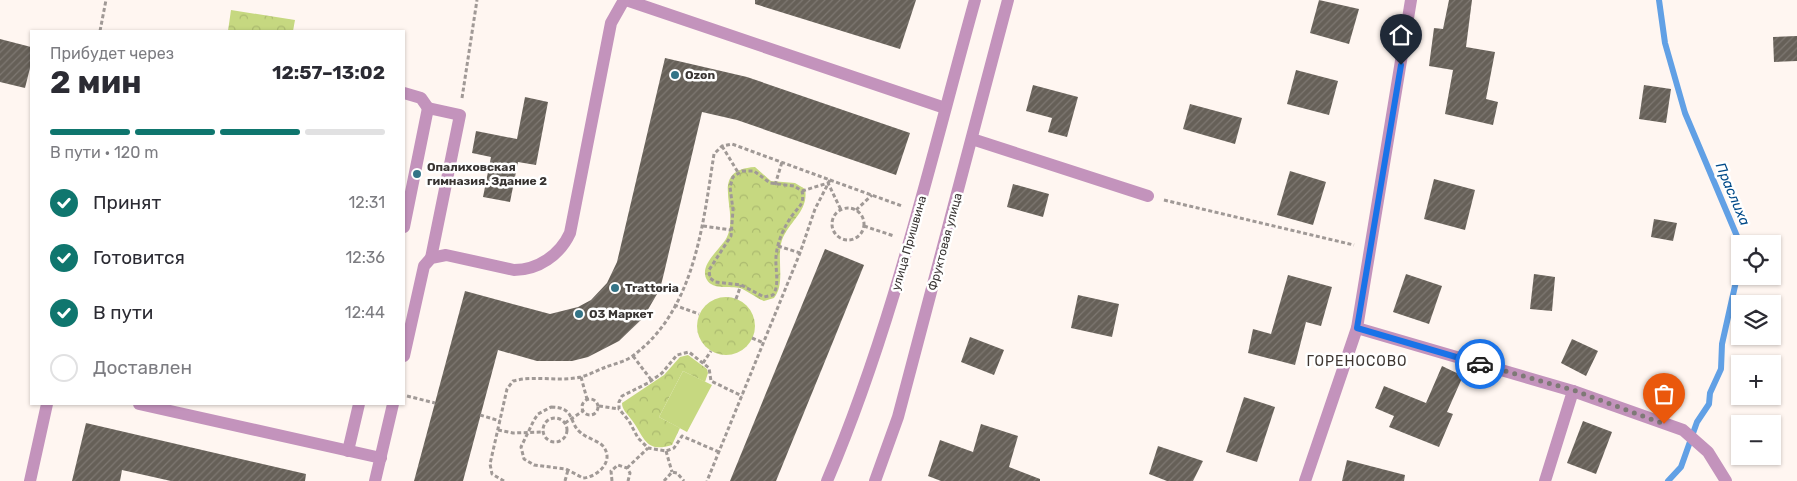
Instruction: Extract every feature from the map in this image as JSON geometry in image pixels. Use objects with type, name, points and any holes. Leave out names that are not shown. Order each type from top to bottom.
[{"type":"street","points":[[431,258],[446,255],[514,270],[524,270],[534,268],[565,245],[570,233],[611,23],[625,0],[945,108]]},
{"type":"street","name":"улица Пришвина","points":[[827,481],[852,422],[906,257],[975,0]]},
{"type":"street","name":"Фруктовая улица","points":[[875,481],[898,417],[1008,0]]},
{"type":"street","points":[[1305,481],[1357,328],[1411,0]]},
{"type":"street","points":[[405,94],[420,98],[428,108],[460,115],[431,258],[424,266],[405,352]]},
{"type":"street","points":[[405,222],[428,108]]},
{"type":"street","points":[[972,139],[1148,196]]},
{"type":"street","points":[[1357,328],[1573,390],[1683,430],[1708,452],[1726,481]]},
{"type":"street","points":[[1545,481],[1573,390]]},
{"type":"street","points":[[30,481],[48,405]]},
{"type":"street","points":[[144,405],[381,458]]},
{"type":"street","points":[[348,451],[360,405]]},
{"type":"street","points":[[375,481],[393,405]]},
{"type":"path","points":[[100,30],[106,0]]},
{"type":"path","points":[[460,115],[477,0]]},
{"type":"path","points":[[504,481],[492,474],[490,464],[507,390],[513,381],[525,378],[545,380],[581,377],[633,356],[667,321],[692,271],[702,226],[714,154],[722,146],[732,144],[829,182],[918,212]]},
{"type":"path","points":[[722,146],[739,174]]},
{"type":"path","points":[[775,185],[782,162]]},
{"type":"path","points":[[754,171],[775,185],[794,186],[802,191],[802,205],[790,218],[778,246],[776,290],[773,295],[764,297],[755,294],[741,285],[715,282],[710,278],[709,270],[731,236],[733,210],[730,188],[734,177],[754,171]]},
{"type":"path","points":[[802,191],[829,182]]},
{"type":"path","points":[[829,182],[841,210]]},
{"type":"path","points":[[707,481],[764,343],[816,209],[829,182]]},
{"type":"path","points":[[856,210],[872,195]]},
{"type":"path","points":[[1148,196],[1224,216],[1370,249]]},
{"type":"path","points":[[852,208],[856,210],[863,218],[864,226],[856,237],[850,240],[838,236],[834,231],[833,219],[841,210],[852,208]]},
{"type":"path","points":[[702,226],[731,230]]},
{"type":"path","points":[[864,226],[897,236]]},
{"type":"path","points":[[778,246],[800,253]]},
{"type":"path","points":[[736,299],[741,285]]},
{"type":"path","points":[[674,305],[699,314]]},
{"type":"path","points":[[752,338],[764,343]]},
{"type":"path","points":[[703,363],[711,351]]},
{"type":"path","points":[[718,452],[682,436],[674,448],[666,451],[648,448],[638,438],[629,421],[619,409],[618,402],[622,396],[652,381],[682,352],[689,352],[710,368],[710,381],[742,396]]},
{"type":"path","points":[[633,356],[652,381]]},
{"type":"path","points":[[581,377],[586,399],[582,405],[583,411],[586,414],[592,415],[597,412],[599,406],[597,401],[586,399]]},
{"type":"path","points":[[405,395],[435,403]]},
{"type":"path","points":[[599,406],[619,409]]},
{"type":"path","points":[[551,407],[564,410],[572,418],[580,433],[602,445],[606,457],[603,468],[597,475],[583,478],[568,470],[534,465],[525,460],[521,454],[521,447],[529,434],[538,414],[551,407]]},
{"type":"path","points":[[565,423],[583,411]]},
{"type":"path","points":[[480,415],[500,421]]},
{"type":"path","points":[[559,418],[565,423],[567,431],[559,442],[552,442],[546,438],[543,432],[543,425],[548,420],[559,418]]},
{"type":"path","points":[[498,430],[529,434],[543,432]]},
{"type":"path","points":[[627,468],[648,448]]},
{"type":"path","points":[[666,451],[672,472]]},
{"type":"path","points":[[611,471],[618,465],[627,468],[630,473],[628,481]]},
{"type":"path","points":[[603,468],[611,471]]},
{"type":"path","points":[[565,481],[568,470]]},
{"type":"path","points":[[611,471],[612,481]]},
{"type":"path","points":[[664,481],[672,472]]},
{"type":"path","points":[[672,472],[677,473],[684,481]]},
{"type":"green space","points":[[231,10],[295,20],[293,30],[228,30]]},
{"type":"green space","points":[[755,167],[771,181],[795,183],[805,189],[802,210],[785,233],[780,247],[778,292],[774,298],[764,301],[740,288],[713,285],[707,280],[705,274],[705,269],[711,257],[724,242],[730,226],[728,183],[732,175],[741,170]]},
{"type":"green space","points":[[726,297],[737,299],[750,310],[755,326],[753,337],[742,350],[726,355],[715,353],[702,342],[697,326],[699,315],[710,302]]},
{"type":"green space","points":[[688,355],[707,369],[708,373],[705,382],[683,371],[659,417],[680,428],[672,445],[656,447],[650,445],[642,437],[623,408],[622,403],[664,375],[680,357]]},
{"type":"green space","points":[[683,371],[712,385],[687,432],[659,417]]},
{"type":"building","points":[[755,0],[916,0],[900,49],[755,4]]},
{"type":"building","points":[[1319,0],[1359,9],[1349,44],[1310,33]]},
{"type":"building","points":[[1449,0],[1472,0],[1466,47],[1495,52],[1486,99],[1498,102],[1493,125],[1445,114],[1453,70],[1429,66],[1434,28],[1443,29]]},
{"type":"building","points":[[1797,36],[1797,61],[1774,62],[1773,37]]},
{"type":"building","points":[[0,39],[30,47],[30,68],[25,88],[0,82]]},
{"type":"building","points":[[665,58],[747,77],[910,133],[896,175],[737,120],[702,112],[660,289],[643,318],[619,341],[588,357],[572,361],[537,361],[498,350],[463,481],[414,481],[465,291],[550,314],[578,307],[591,300],[607,283],[617,262]]},
{"type":"building","points":[[1296,70],[1338,81],[1329,115],[1287,104]]},
{"type":"building","points":[[1033,85],[1078,97],[1067,137],[1048,132],[1052,118],[1026,111]]},
{"type":"building","points":[[1644,85],[1671,89],[1666,123],[1639,119]]},
{"type":"building","points":[[525,97],[548,102],[536,165],[518,162],[510,202],[483,197],[491,157],[472,153],[476,131],[517,139]]},
{"type":"building","points":[[1190,104],[1242,118],[1235,144],[1183,129]]},
{"type":"building","points":[[1290,171],[1326,182],[1313,225],[1277,215]]},
{"type":"building","points":[[1434,179],[1475,190],[1465,230],[1424,219]]},
{"type":"building","points":[[1013,184],[1049,194],[1043,217],[1007,207]]},
{"type":"building","points":[[1654,219],[1677,223],[1673,241],[1651,237]]},
{"type":"building","points":[[825,249],[864,265],[776,481],[730,481]]},
{"type":"building","points":[[1406,274],[1442,286],[1429,324],[1393,312]]},
{"type":"building","points":[[1534,274],[1555,277],[1552,311],[1530,309]]},
{"type":"building","points":[[1288,275],[1332,287],[1321,326],[1306,322],[1295,365],[1248,353],[1253,329],[1271,334]]},
{"type":"building","points":[[1078,295],[1119,304],[1112,337],[1071,328]]},
{"type":"building","points":[[970,337],[1004,350],[994,375],[961,362]]},
{"type":"building","points":[[1572,339],[1598,351],[1586,376],[1561,363]]},
{"type":"building","points":[[1442,366],[1463,376],[1447,412],[1453,414],[1439,447],[1389,427],[1394,416],[1375,408],[1384,386],[1426,403]]},
{"type":"building","points":[[1244,397],[1275,407],[1257,462],[1226,452]]},
{"type":"building","points":[[1583,421],[1612,432],[1596,474],[1567,463]]},
{"type":"building","points":[[86,423],[306,474],[305,481],[171,481],[122,470],[120,481],[72,481]]},
{"type":"building","points":[[981,424],[1018,436],[1009,467],[1040,479],[1040,481],[941,481],[928,476],[940,440],[973,452]]},
{"type":"building","points":[[1158,446],[1203,461],[1193,481],[1167,481],[1149,474]]},
{"type":"building","points":[[1347,460],[1405,475],[1404,481],[1342,481]]},
{"type":"waterway","name":"Праслиха","points":[[1659,0],[1665,43],[1685,113],[1739,241],[1739,268],[1722,344],[1721,369],[1710,393],[1709,404],[1697,422],[1681,467],[1668,481]]},
{"type":"way so far","points":[[1480,364],[1573,390],[1664,424]]},
{"type":"place","name":"Ozon","points":[[675,75]]},
{"type":"place","name":"Опалиховская гимназия. Здание 2","points":[[417,174]]},
{"type":"place","name":"Trattoria","points":[[615,288]]},
{"type":"place","name":"О3 Маркет","points":[[579,314]]},
{"type":"district","name":"ГОРЕНОСОВО","points":[[1357,361]]},
{"type":"route","points":[[1401,65],[1357,328],[1480,364]]}]
